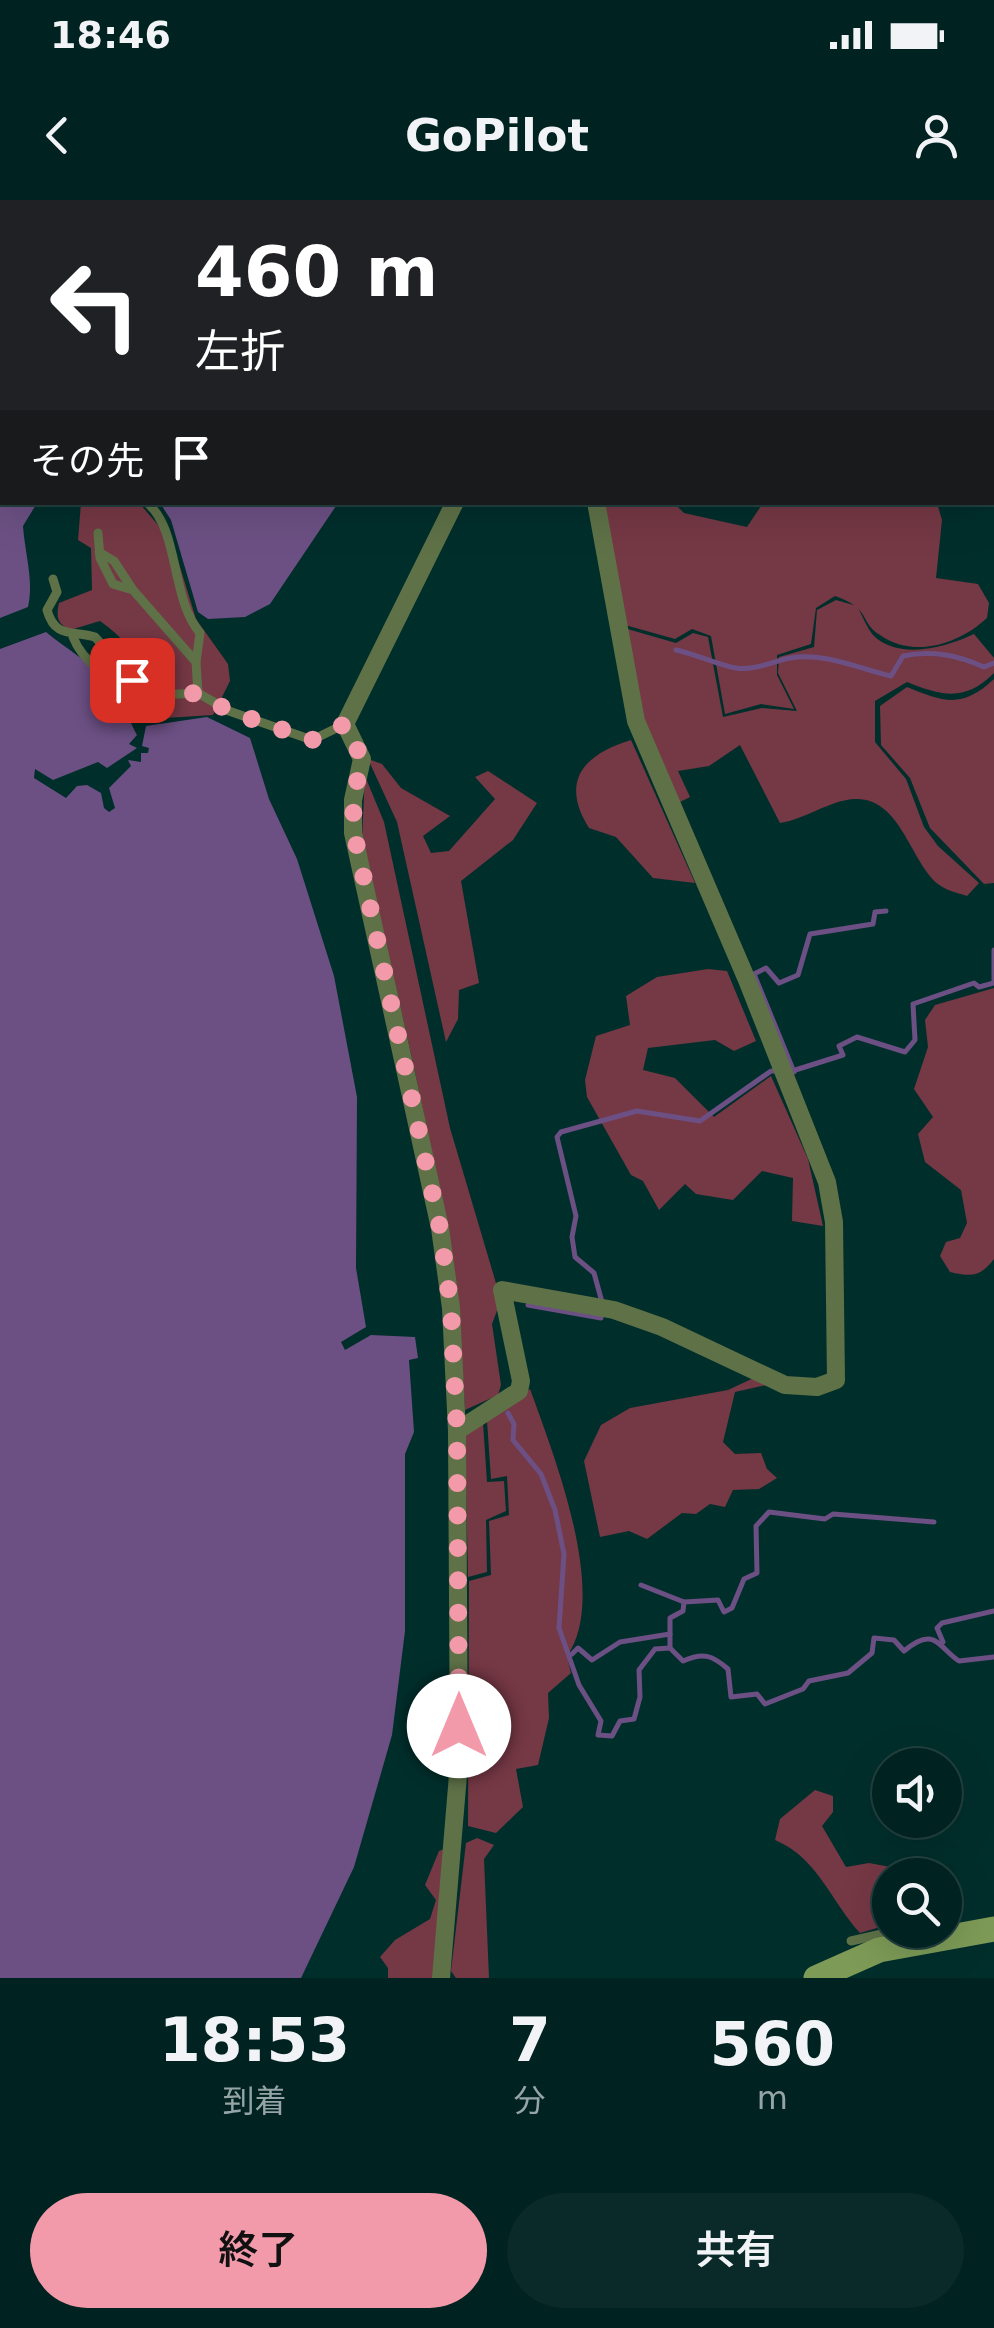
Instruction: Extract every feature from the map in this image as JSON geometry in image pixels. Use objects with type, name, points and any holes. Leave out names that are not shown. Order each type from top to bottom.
[{"type":"street","points":[[440,1978],[460,1763],[457,1431],[451,1308],[440,1228],[354,833],[354,788],[362,759],[345,724],[454,505]]},
{"type":"street","points":[[457,1431],[519,1391],[521,1381],[502,1290],[630,1316],[742,1362],[786,1385],[817,1387],[836,1380],[831,1199],[807,1125],[636,721],[597,505]]},
{"type":"street","points":[[962,1934],[994,1928]]},
{"type":"street","points":[[816,1978],[845,1962],[890,1948]]},
{"type":"lane","points":[[148,505],[165,531],[189,620],[200,634],[196,662],[198,693]]},
{"type":"lane","points":[[98,533],[99,552],[113,584],[132,590],[196,662]]},
{"type":"lane","points":[[54,579],[56,592],[47,610],[57,630],[74,637],[94,637],[142,689]]},
{"type":"lane","points":[[74,637],[78,649],[118,684],[180,696],[198,693],[229,711],[312,740],[345,724]]},
{"type":"lane","points":[[851,1941],[872,1936]]},
{"type":"shaded area","points":[[0,505],[36,505],[23,526],[30,577],[28,607],[0,618]]},
{"type":"shaded area","points":[[81,505],[141,505],[172,541],[196,619],[228,664],[230,681],[213,715],[149,719],[142,704],[148,677],[128,646],[100,621],[70,630],[60,622],[59,603],[92,590],[91,548],[78,540]]},
{"type":"shaded area","points":[[161,505],[337,505],[270,604],[245,617],[208,619],[198,612],[171,520]]},
{"type":"shaded area","points":[[604,505],[676,505],[684,513],[747,527],[762,505],[938,505],[942,520],[936,578],[978,584],[989,603],[987,618],[976,627],[950,641],[921,647],[893,642],[880,635],[855,606],[835,596],[816,608],[811,644],[777,655],[777,675],[794,709],[761,704],[725,714],[711,636],[692,629],[675,639],[625,625]]},
{"type":"shaded area","points":[[836,600],[857,606],[873,635],[896,648],[937,647],[974,634],[994,658],[994,673],[973,689],[942,693],[907,682],[875,701],[875,742],[906,779],[924,827],[938,846],[979,883],[967,896],[938,884],[893,819],[870,801],[844,800],[780,823],[740,745],[709,766],[678,771],[690,797],[674,805],[640,713],[624,628],[676,643],[693,633],[708,637],[723,717],[762,708],[797,711],[778,673],[779,657],[814,647],[817,610]]},
{"type":"shaded area","points":[[46,632],[109,683],[137,735],[129,744],[137,748],[107,768],[98,762],[53,780],[35,769],[34,778],[66,798],[77,786],[87,785],[101,793],[104,808],[109,812],[115,808],[109,788],[131,766],[128,760],[141,762],[141,753],[148,753],[149,748],[142,746],[146,726],[207,717],[250,738],[269,799],[297,859],[334,976],[357,1097],[356,1268],[366,1327],[341,1342],[345,1350],[371,1335],[415,1337],[418,1358],[409,1360],[414,1432],[405,1454],[405,1631],[392,1735],[354,1867],[301,1978],[0,1978],[0,649]]},
{"type":"shaded area","points":[[994,679],[994,883],[984,884],[930,828],[910,778],[881,745],[880,706],[907,687],[952,700],[972,695]]},
{"type":"shaded area","points":[[631,740],[695,883],[653,878],[616,837],[589,828],[580,811],[576,796],[582,771],[601,753]]},
{"type":"shaded area","points":[[368,759],[382,764],[401,788],[450,816],[423,836],[431,853],[449,851],[495,799],[475,777],[488,771],[537,803],[513,840],[461,881],[479,983],[459,990],[458,1019],[446,1042],[397,822]]},
{"type":"shaded area","points":[[365,776],[384,822],[450,1128],[501,1300],[492,1324],[501,1385],[498,1395],[465,1410],[460,1337],[439,1194],[362,838]]},
{"type":"shaded area","points":[[708,969],[727,971],[756,1041],[734,1051],[715,1040],[648,1048],[643,1070],[675,1078],[714,1117],[771,1076],[808,1159],[823,1226],[792,1221],[793,1178],[762,1171],[733,1200],[696,1194],[685,1184],[659,1210],[643,1181],[631,1175],[587,1097],[585,1080],[596,1036],[630,1025],[626,996],[657,977]]},
{"type":"shaded area","points":[[994,988],[994,1259],[980,1272],[964,1275],[950,1272],[940,1256],[946,1242],[960,1238],[967,1223],[961,1190],[925,1162],[918,1134],[933,1117],[914,1089],[928,1047],[925,1020],[935,1005]]},
{"type":"shaded area","points":[[758,1376],[771,1384],[735,1392],[723,1442],[735,1454],[761,1453],[767,1469],[777,1478],[759,1489],[733,1490],[725,1507],[710,1504],[696,1514],[682,1513],[647,1539],[629,1531],[600,1537],[584,1461],[601,1425],[630,1408],[728,1390]]},
{"type":"shaded area","points":[[530,1389],[573,1524],[583,1598],[579,1630],[567,1656],[571,1673],[548,1693],[549,1718],[538,1765],[516,1769],[523,1807],[496,1833],[468,1826],[469,1581],[491,1575],[489,1521],[509,1515],[507,1476],[491,1479],[487,1421]]},
{"type":"shaded area","points":[[483,1423],[487,1482],[504,1481],[506,1511],[486,1520],[487,1572],[468,1577],[465,1433]]},
{"type":"shaded area","points":[[815,1790],[833,1796],[833,1812],[822,1826],[846,1867],[872,1864],[872,1929],[860,1933],[813,1869],[775,1840],[780,1819]]},
{"type":"shaded area","points":[[477,1838],[494,1845],[484,1859],[489,1978],[456,1978],[451,1971],[466,1843]]},
{"type":"shaded area","points":[[449,1847],[434,1978],[388,1978],[388,1968],[380,1957],[395,1940],[430,1919],[436,1900],[425,1885],[439,1851]]},
{"type":"waterway","points":[[676,650],[743,669],[790,658],[816,657],[891,676],[903,656],[914,654],[944,655],[984,667],[994,663]]},
{"type":"waterway","points":[[794,1072],[754,974],[766,968],[779,983],[798,975],[810,934],[873,924],[875,912],[886,911]]},
{"type":"waterway","points":[[789,1072],[843,1055],[839,1046],[857,1037],[905,1052],[915,1040],[913,1004],[974,983],[979,987],[994,983],[994,950]]},
{"type":"waterway","points":[[602,1302],[594,1273],[575,1257],[572,1237],[576,1216],[557,1137],[561,1132],[637,1111],[700,1121],[771,1071],[778,1071]]},
{"type":"waterway","points":[[528,1305],[601,1318],[601,1313]]},
{"type":"waterway","points":[[508,1413],[514,1424],[513,1440],[541,1474],[555,1510],[564,1554],[559,1628],[579,1685],[601,1721],[598,1735],[612,1736],[620,1721],[634,1719],[640,1697],[639,1670],[655,1649],[670,1648],[670,1618],[683,1611],[684,1602],[718,1600],[724,1612],[732,1608],[744,1579],[757,1573],[756,1526],[769,1512],[825,1519],[833,1514],[934,1522]]},
{"type":"waterway","points":[[641,1585],[684,1602]]},
{"type":"waterway","points":[[943,1642],[937,1628],[942,1623],[994,1611]]},
{"type":"waterway","points":[[572,1654],[578,1648],[592,1660],[620,1642],[670,1634]]},
{"type":"waterway","points":[[670,1648],[683,1661],[696,1656],[717,1661],[728,1669],[731,1697],[757,1694],[765,1704],[803,1689],[809,1681],[848,1673],[872,1653],[874,1638],[894,1640],[904,1651],[929,1639],[959,1661],[994,1657]]},
{"type":"route","points":[[132,680],[142,689],[160,695],[198,693],[229,711],[312,740],[345,724],[362,759],[353,800],[354,833],[440,1228],[451,1308],[457,1431],[459,1726]]}]
